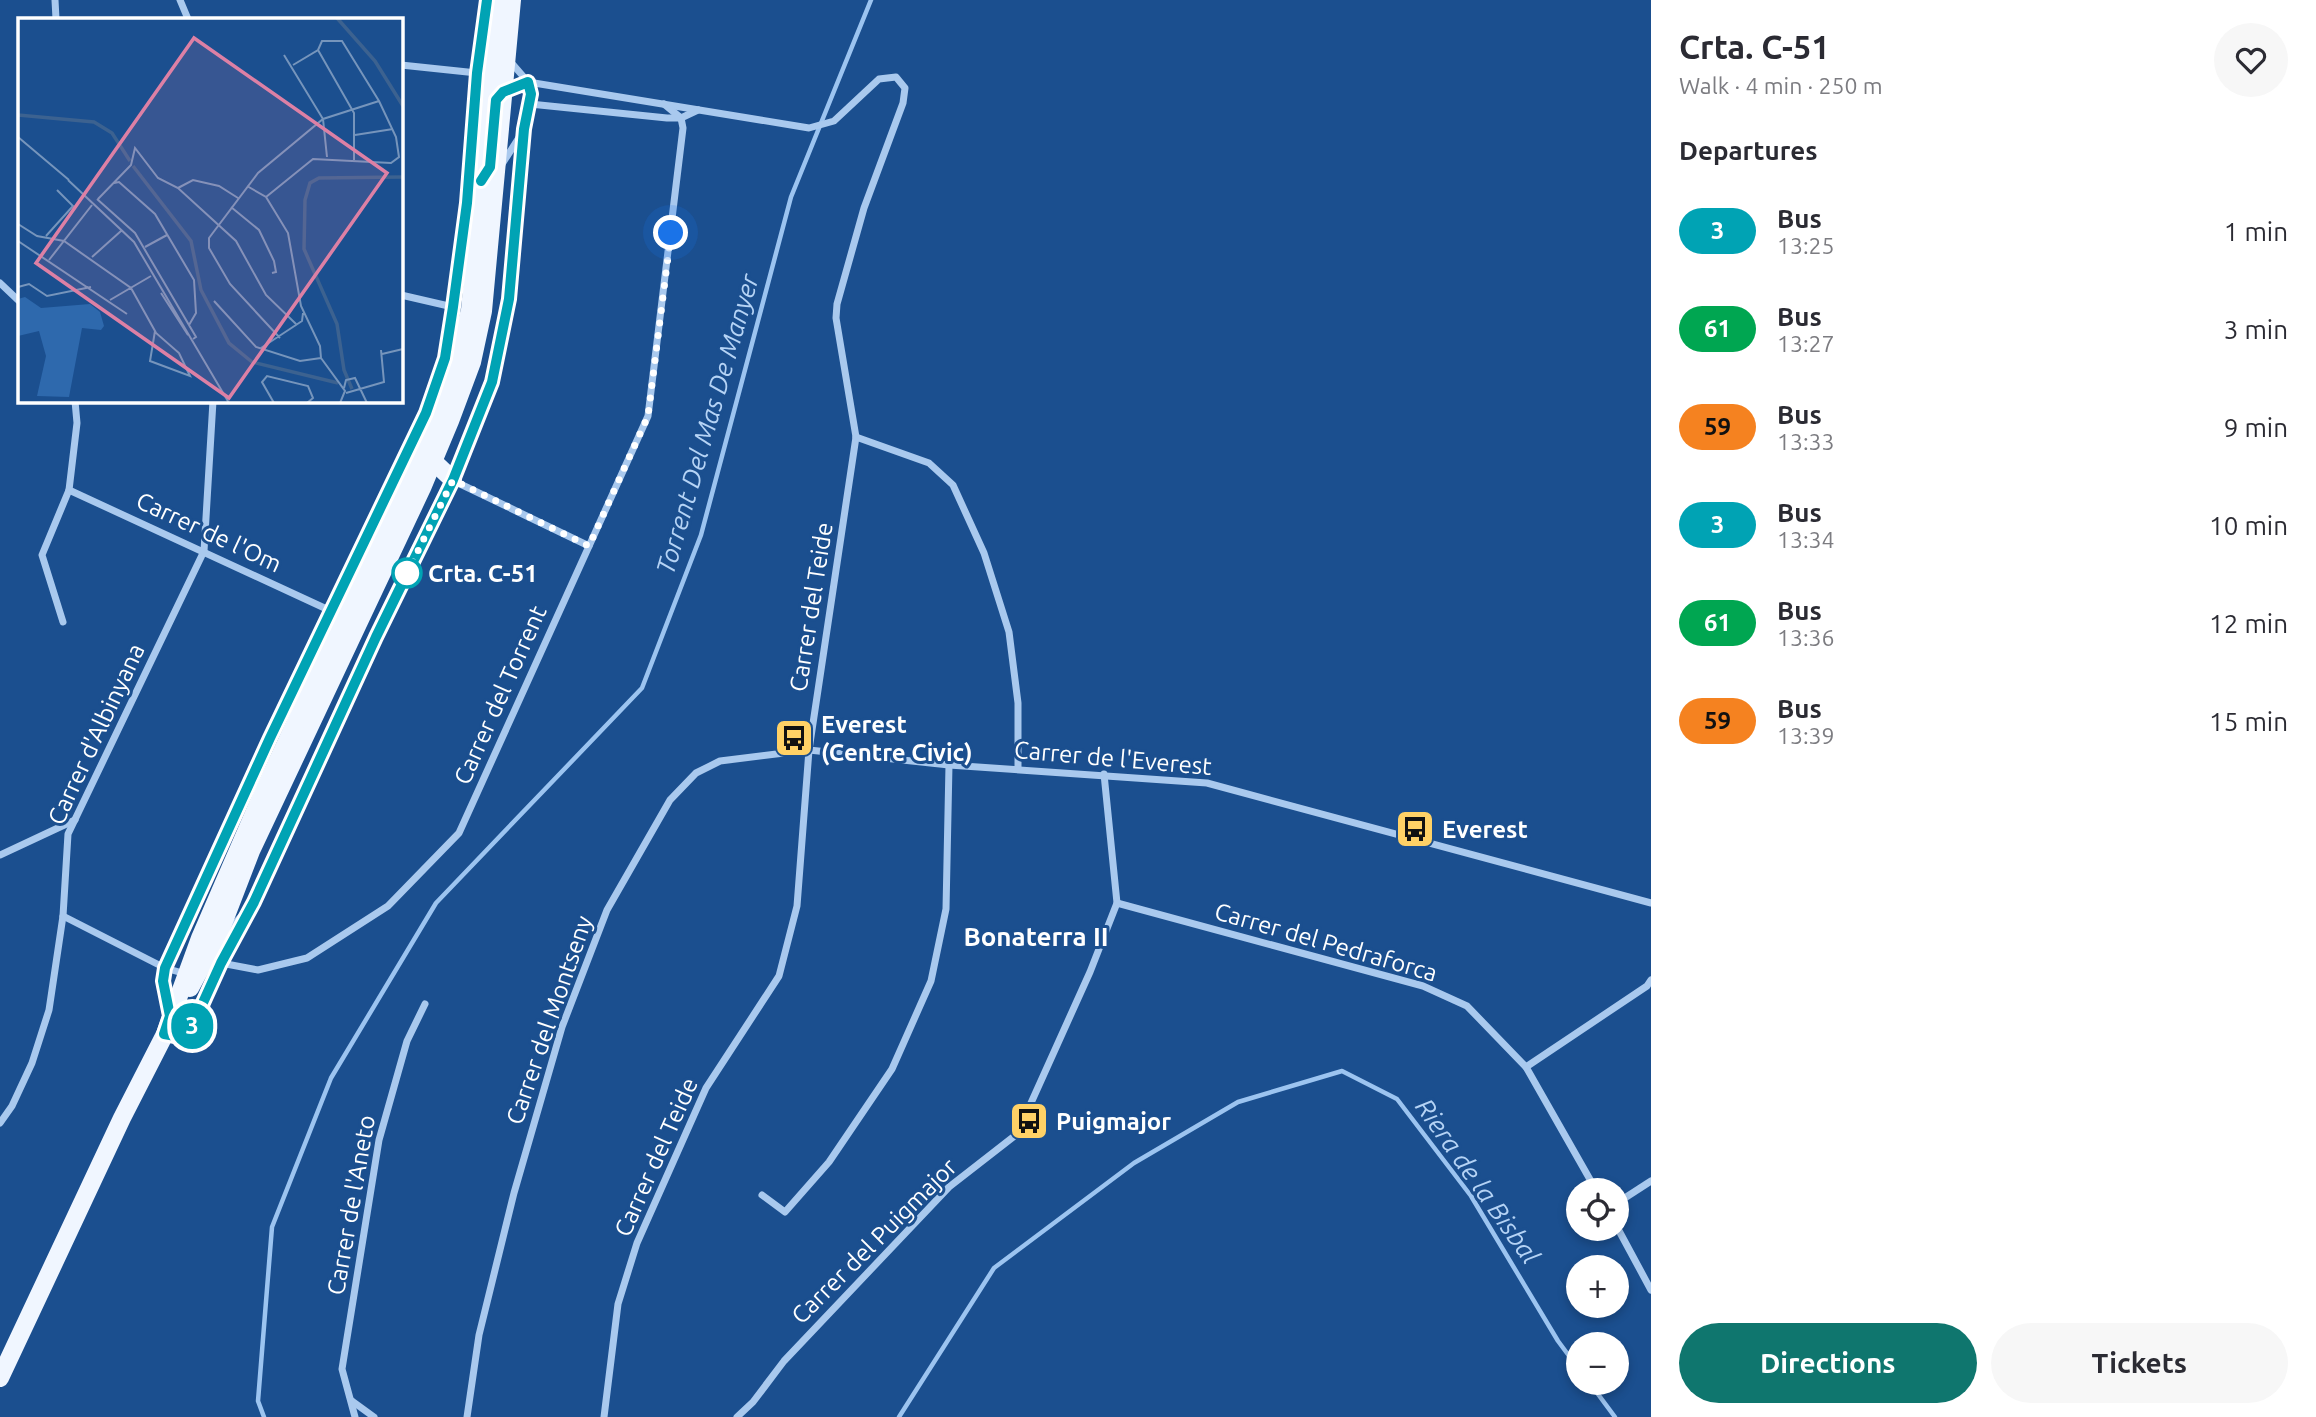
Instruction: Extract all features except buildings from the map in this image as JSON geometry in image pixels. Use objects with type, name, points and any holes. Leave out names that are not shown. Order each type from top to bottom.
[{"type":"main road","points":[[170,1016],[216,956],[234,895],[296,752],[433,461],[472,362],[483,311],[499,0]]},
{"type":"main road","points":[[0,1378],[164,1034],[186,974],[337,615],[441,410],[470,310],[476,247],[489,177],[496,100],[503,92],[512,0]]},
{"type":"main road","points":[[433,461],[435,439],[468,349],[466,326]]},
{"type":"main road","points":[[433,461],[453,480]]},
{"type":"main road","points":[[296,752],[301,727],[345,634],[337,615]]},
{"type":"main road","points":[[186,974],[194,968],[219,913],[234,895]]},
{"type":"street","points":[[55,0],[56,18]]},
{"type":"street","points":[[180,0],[188,18]]},
{"type":"street","points":[[170,1016],[163,981],[165,968],[270,738],[337,615],[426,413],[445,358],[467,203],[477,73],[487,0]]},
{"type":"street","points":[[164,1034],[187,1038],[216,956],[254,902],[376,637],[453,480],[492,382],[509,299],[524,129],[531,94],[528,82],[507,57]]},
{"type":"street","points":[[402,65],[477,73]]},
{"type":"street","name":"Carrer del Teide","points":[[528,82],[809,128],[831,122],[879,79],[896,77],[905,88],[903,103],[864,208],[837,304],[836,318],[856,437],[809,750],[797,906],[779,976],[706,1088],[637,1243],[618,1304],[604,1417]]},
{"type":"street","points":[[503,92],[528,82]]},
{"type":"street","points":[[663,103],[681,118]]},
{"type":"street","points":[[530,104],[681,118],[699,109]]},
{"type":"street","name":"Carrer del Torrent","points":[[216,956],[258,970],[307,958],[388,906],[459,833],[648,416],[683,128],[681,118]]},
{"type":"street","points":[[489,177],[524,129]]},
{"type":"street","points":[[458,267],[476,247]]},
{"type":"street","points":[[0,283],[18,300]]},
{"type":"street","points":[[402,295],[453,307]]},
{"type":"street","points":[[63,622],[42,555],[69,490],[77,423],[75,402]]},
{"type":"street","name":"Carrer d'Albinyana","points":[[0,1123],[12,1106],[32,1063],[45,1023],[63,916],[68,834],[204,551],[213,402]]},
{"type":"street","points":[[856,437],[929,463],[953,485],[984,553],[1009,632],[1018,703],[1018,769]]},
{"type":"street","points":[[453,480],[589,546]]},
{"type":"street","name":"Carrer de l'Om","points":[[69,490],[337,615]]},
{"type":"street","name":"Carrer de l'Everest","points":[[809,750],[949,765],[1207,783],[1651,903]]},
{"type":"street","name":"Carrer del Montseny","points":[[467,1417],[480,1335],[514,1193],[562,1027],[607,911],[670,800],[696,773],[720,761],[809,750]]},
{"type":"street","points":[[762,1195],[786,1212],[830,1162],[892,1069],[931,981],[946,909],[949,765]]},
{"type":"street","name":"Carrer del Puigmajor","points":[[737,1417],[753,1402],[784,1361],[949,1187],[1017,1134],[1090,972],[1117,903],[1104,774]]},
{"type":"street","points":[[0,855],[75,820]]},
{"type":"street","points":[[216,956],[254,902]]},
{"type":"street","name":"Carrer del Pedraforca","points":[[1117,903],[1423,986],[1466,1006],[1526,1067],[1589,1178]]},
{"type":"street","points":[[63,916],[165,968],[186,974]]},
{"type":"street","points":[[1526,1067],[1647,986],[1651,980]]},
{"type":"street","name":"Carrer de l'Aneto","points":[[355,1417],[342,1369],[379,1140],[407,1041],[425,1004]]},
{"type":"street","points":[[1629,1195],[1651,1181]]},
{"type":"street","points":[[1625,1241],[1651,1290]]},
{"type":"street","points":[[351,1400],[374,1417]]},
{"type":"waterway","name":"Torrent Del Mas De Manyer","points":[[264,1417],[258,1401],[272,1227],[331,1078],[436,903],[642,688],[701,535],[791,197],[871,0]]},
{"type":"waterway","name":"Riera de la Bisbal","points":[[899,1417],[994,1268],[1134,1163],[1238,1102],[1342,1071],[1397,1099],[1471,1196],[1566,1352]]},
{"type":"waterway","name":"Riera de la Bisbal","points":[[1599,1395],[1615,1417]]},
{"type":"bus line","name":"3","points":[[481,181],[490,167],[496,100],[503,92],[528,82],[531,94],[524,129],[509,299],[492,382],[453,480],[187,1038],[164,1034],[170,1016],[163,981],[165,968],[270,738],[426,413],[445,358],[467,203],[477,73],[487,0]]},
{"type":"place","name":"Crta. C-51","points":[[407,573]]},
{"type":"place","name":"Everest (Centre Civic)","points":[[794,738]]},
{"type":"place","name":"Everest","points":[[1415,829]]},
{"type":"place","name":"Puigmajor","points":[[1029,1121]]},
{"type":"district","name":"Bonaterra II","points":[[1036,936]]},
{"type":"route","points":[[407,573],[453,480],[589,546],[648,416],[671,233]]}]
